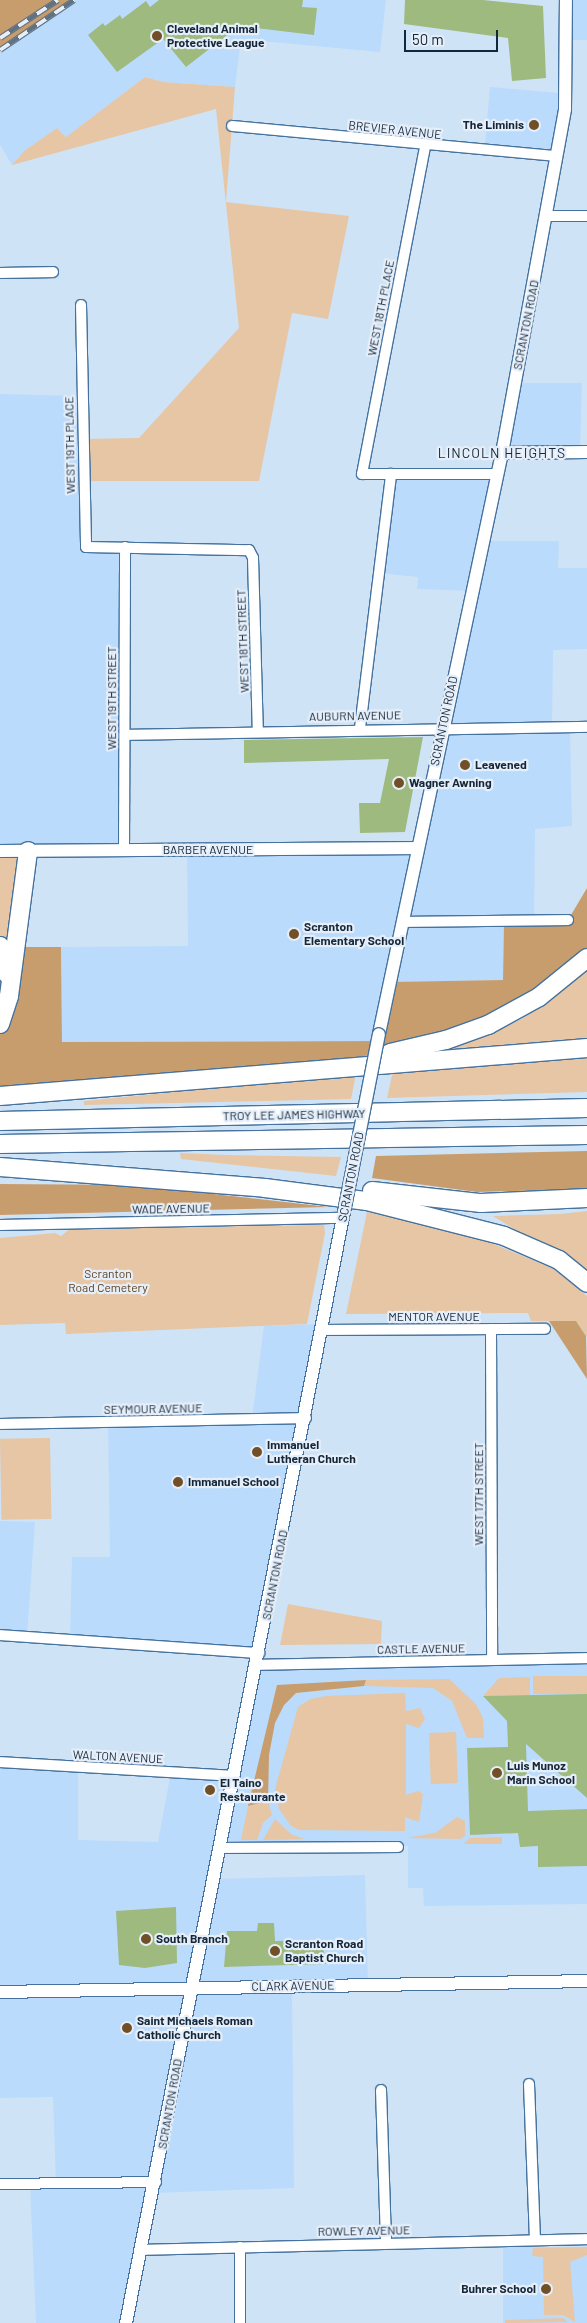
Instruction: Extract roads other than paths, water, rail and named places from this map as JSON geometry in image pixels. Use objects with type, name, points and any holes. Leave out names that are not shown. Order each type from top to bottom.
[{"type":"highway","points":[[0,1024],[9,996],[28,851]]},
{"type":"highway","points":[[0,946],[9,996]]},
{"type":"highway","points":[[228,1075],[393,1052],[461,1035],[539,997],[587,958]]},
{"type":"highway","points":[[0,1096],[228,1075],[587,1048]]},
{"type":"highway","name":"TROY LEE JAMES HIGHWAY","points":[[0,1121],[587,1108]]},
{"type":"highway","name":"TROY LEE JAMES HIGHWAY","points":[[0,1144],[587,1135]]},
{"type":"highway","points":[[0,1166],[192,1170],[481,1203],[587,1198]]},
{"type":"highway","points":[[0,1166],[266,1188],[367,1201],[504,1236],[558,1260],[587,1283]]},
{"type":"street","name":"SCRANTON ROAD","points":[[126,2323],[156,2182],[192,1988],[306,1418],[344,1212],[403,922],[416,848],[502,453],[546,216],[555,156],[565,110],[566,0]]},
{"type":"street","name":"BREVIER AVENUE","points":[[232,126],[425,147],[555,156]]},
{"type":"street","name":"WEST 18TH PLACE","points":[[391,474],[362,474],[425,147]]},
{"type":"street","points":[[546,216],[587,216]]},
{"type":"street","points":[[0,273],[53,272]]},
{"type":"street","name":"WEST 19TH PLACE","points":[[81,305],[86,547],[125,547]]},
{"type":"street","points":[[502,453],[587,452]]},
{"type":"street","points":[[360,728],[391,474],[496,474]]},
{"type":"street","name":"WEST 18TH STREET","points":[[125,547],[249,550],[253,558],[258,732]]},
{"type":"street","name":"WEST 19TH STREET","points":[[124,850],[125,547]]},
{"type":"street","name":"AUBURN AVENUE","points":[[125,734],[360,728],[587,727]]},
{"type":"street","name":"BARBER AVENUE","points":[[0,851],[416,848]]},
{"type":"street","points":[[403,922],[568,920]]},
{"type":"street","name":"WADE AVENUE","points":[[0,1225],[344,1212]]},
{"type":"street","name":"WEST 17TH STREET","points":[[491,1329],[492,1660]]},
{"type":"street","name":"MENTOR AVENUE","points":[[323,1330],[545,1329]]},
{"type":"street","name":"SEYMOUR AVENUE","points":[[0,1424],[306,1418]]},
{"type":"street","name":"CASTLE AVENUE","points":[[0,1635],[258,1659],[492,1660],[587,1658]]},
{"type":"street","name":"WALTON AVENUE","points":[[0,1762],[235,1776]]},
{"type":"street","points":[[221,1848],[398,1847]]},
{"type":"street","name":"CLARK AVENUE","points":[[0,1992],[587,1981]]},
{"type":"street","points":[[529,2084],[535,2240]]},
{"type":"street","points":[[382,2090],[386,2243]]},
{"type":"street","points":[[0,2184],[156,2182]]},
{"type":"street","name":"ROWLEY AVENUE","points":[[141,2250],[587,2239]]},
{"type":"street","points":[[240,2247],[240,2323]]},
{"type":"railway","points":[[0,38],[58,0]]},
{"type":"railway","points":[[0,50],[74,0]]},
{"type":"place","name":"Cleveland Animal Protective League","points":[[157,36]]},
{"type":"place","name":"The Liminis","points":[[534,125]]},
{"type":"place","name":"Leavened","points":[[465,765]]},
{"type":"place","name":"Wagner Awning","points":[[399,783]]},
{"type":"place","name":"Scranton Elementary School","points":[[294,934]]},
{"type":"place","name":"Immanuel Lutheran Church","points":[[257,1452]]},
{"type":"place","name":"Immanuel School","points":[[178,1482]]},
{"type":"place","name":"Luis Munoz Marin School","points":[[497,1773]]},
{"type":"place","name":"El Taino Restaurante","points":[[210,1790]]},
{"type":"place","name":"South Branch","points":[[146,1939]]},
{"type":"place","name":"Scranton Road Baptist Church","points":[[275,1951]]},
{"type":"place","name":"Saint Michaels Roman Catholic Church","points":[[127,2028]]},
{"type":"place","name":"Buhrer School","points":[[546,2289]]},
{"type":"district","name":"LINCOLN HEIGHTS","points":[[502,453]]},
{"type":"park label","name":"Scranton Road Cemetery","points":[[108,1281]]}]
